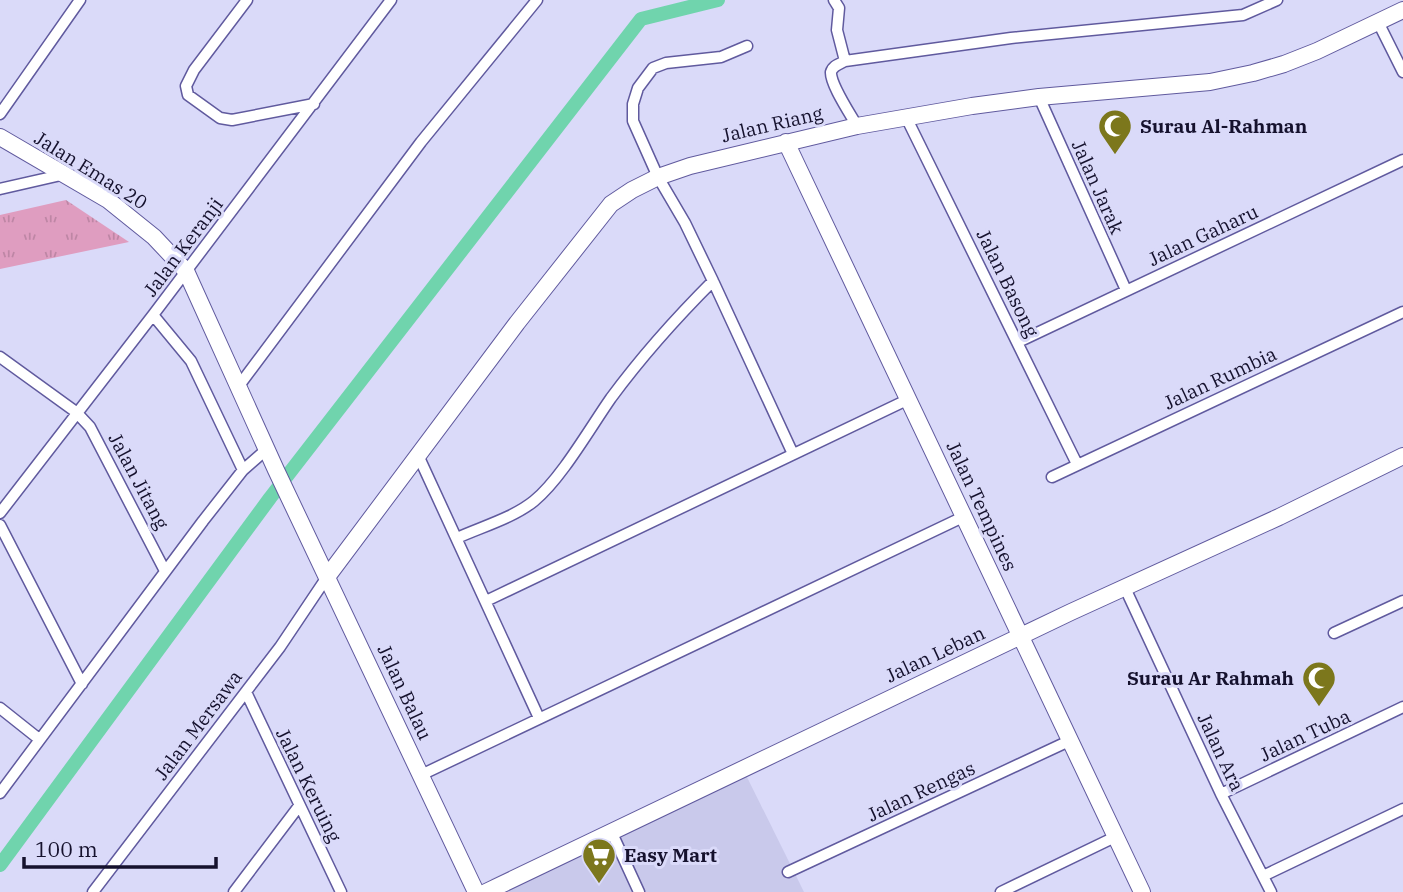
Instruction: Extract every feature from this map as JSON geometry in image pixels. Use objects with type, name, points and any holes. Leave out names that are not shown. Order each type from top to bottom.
[{"type":"street","points":[[0,114],[80,0]]},
{"type":"street","points":[[247,0],[194,70],[186,86],[188,95],[220,118],[232,120],[314,104]]},
{"type":"street","name":"Jalan Keranji","points":[[0,513],[153,316],[391,0]]},
{"type":"street","points":[[238,387],[421,142],[537,0]]},
{"type":"street","points":[[834,0],[839,8],[837,30],[845,61]]},
{"type":"street","points":[[857,126],[831,73],[834,66],[845,61],[1011,38],[1243,15],[1277,0]]},
{"type":"street","name":"Jalan Riang","points":[[327,577],[417,453],[611,204],[632,190],[690,166],[857,126],[1039,97],[1210,82],[1284,64],[1403,10]]},
{"type":"street","points":[[1378,22],[1403,72]]},
{"type":"street","points":[[747,46],[722,57],[666,63],[653,68],[636,96],[633,121],[658,177],[713,281],[793,454]]},
{"type":"street","name":"Jalan Jarak","points":[[1039,97],[1126,290]]},
{"type":"street","name":"Jalan Basong","points":[[907,118],[1076,464]]},
{"type":"street","name":"Jalan Emas 20","points":[[0,137],[108,200],[154,237],[186,271],[238,387]]},
{"type":"street","name":"Jalan Tempines","points":[[786,142],[1141,890]]},
{"type":"street","name":"Jalan Gaharu","points":[[1018,342],[1403,160]]},
{"type":"street","points":[[0,189],[61,175]]},
{"type":"street","points":[[457,538],[520,510],[542,493],[661,334],[713,281]]},
{"type":"street","name":"Jalan Rumbia","points":[[1052,477],[1403,312]]},
{"type":"street","points":[[153,316],[191,361],[243,470]]},
{"type":"street","name":"Jalan Jitang","points":[[0,357],[76,412],[90,427],[165,571]]},
{"type":"street","name":"Jalan Balau","points":[[238,387],[476,892]]},
{"type":"street","points":[[486,601],[909,399]]},
{"type":"street","points":[[0,793],[243,470],[267,449]]},
{"type":"street","points":[[417,453],[539,718]]},
{"type":"street","name":"Jalan Leban","points":[[486,892],[1403,456]]},
{"type":"street","points":[[421,775],[963,517]]},
{"type":"street","points":[[0,525],[82,684]]},
{"type":"street","name":"Jalan Mersawa","points":[[93,892],[280,647],[327,577]]},
{"type":"street","name":"Jalan Ara","points":[[1125,588],[1221,794],[1271,892]]},
{"type":"street","points":[[1334,633],[1403,601]]},
{"type":"street","name":"Jalan Keruing","points":[[246,692],[341,892]]},
{"type":"street","name":"Jalan Tuba","points":[[1221,794],[1403,707]]},
{"type":"street","points":[[0,708],[39,739]]},
{"type":"street","name":"Jalan Rengas","points":[[788,872],[1069,741]]},
{"type":"street","points":[[234,892],[299,806]]},
{"type":"street","points":[[1263,876],[1403,809]]},
{"type":"street","points":[[611,831],[639,892]]},
{"type":"street","points":[[1001,892],[1115,837]]},
{"type":"shaded area","points":[[740,763],[804,892],[497,892],[491,879]]},
{"type":"green space","points":[[66,200],[129,242],[0,269],[0,215]]},
{"type":"waterway","points":[[0,865],[270,498],[641,19],[718,0]]},
{"type":"place","name":"Surau Al-Rahman","points":[[1115,156]]},
{"type":"place","name":"Surau Ar Rahmah","points":[[1319,708]]},
{"type":"place","name":"Easy Mart","points":[[599,885]]}]
